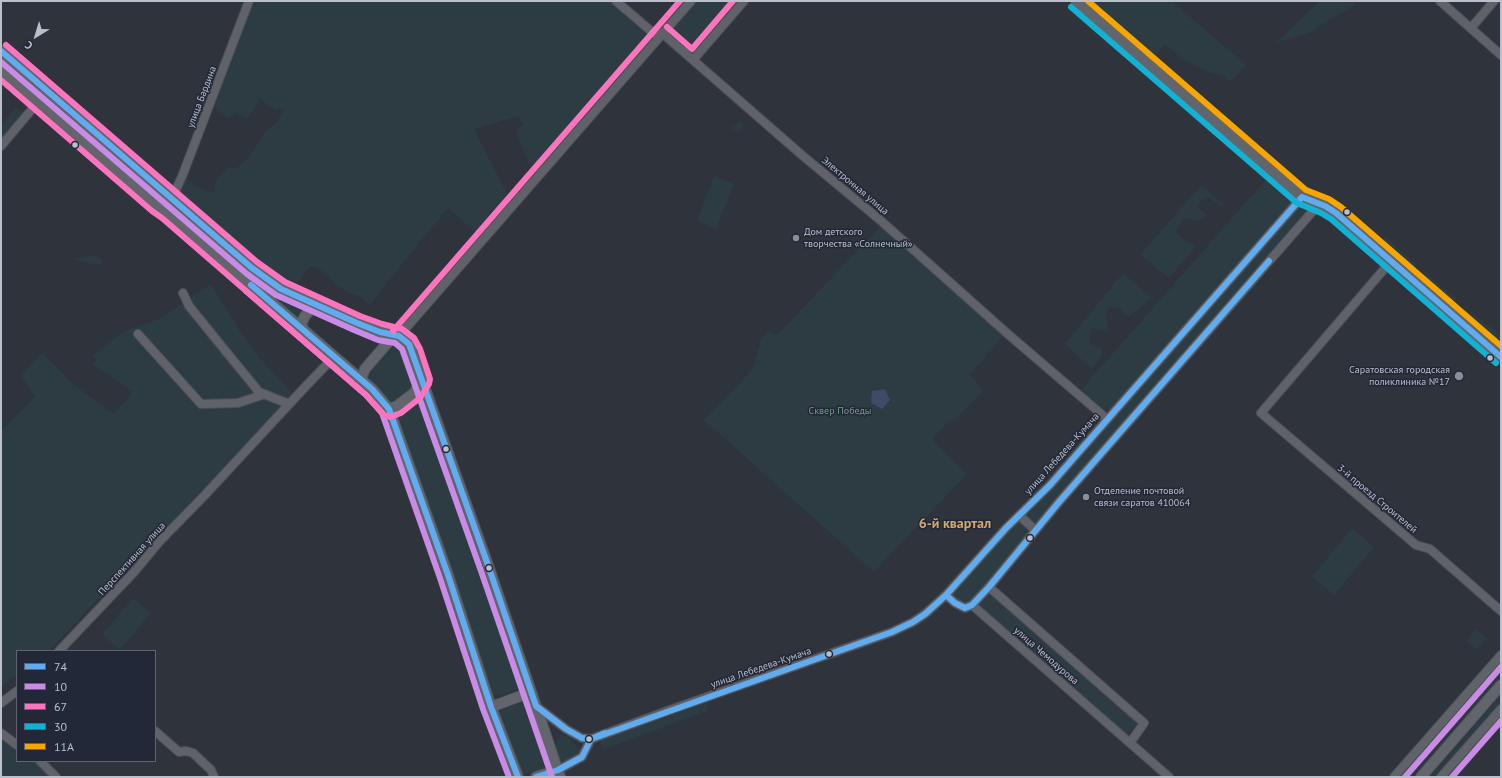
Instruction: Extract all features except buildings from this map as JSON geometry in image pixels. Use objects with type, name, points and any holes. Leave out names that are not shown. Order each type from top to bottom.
[{"type":"main road","points":[[1076,1],[1302,197],[1336,213],[1501,356]]},
{"type":"main road","points":[[1,51],[174,201],[258,272],[281,289],[320,308],[380,332],[399,336],[409,344],[489,568],[559,773],[536,777]]},
{"type":"main road","points":[[1,69],[157,205],[361,379],[372,389],[389,409],[448,575],[491,707],[518,777]]},
{"type":"main road","points":[[35,98],[44,88]]},
{"type":"main road","points":[[167,212],[174,201]]},
{"type":"main road","points":[[304,331],[302,324],[304,316],[310,310],[320,308]]},
{"type":"main road","points":[[361,379],[366,369],[390,340],[399,336]]},
{"type":"main road","points":[[389,409],[397,406],[414,392],[422,380]]},
{"type":"main road","points":[[1421,777],[1501,685]]},
{"type":"main road","points":[[491,707],[531,692]]},
{"type":"street","name":"улица Бардина","points":[[174,201],[175,192],[184,174],[249,1]]},
{"type":"street","name":"Электронная улица","points":[[616,1],[693,60],[803,156],[880,220],[1009,335],[1107,419]]},
{"type":"street","points":[[399,336],[691,1]]},
{"type":"street","points":[[693,60],[744,1]]},
{"type":"street","points":[[1440,1],[1501,55]]},
{"type":"street","points":[[1471,28],[1494,1]]},
{"type":"street","points":[[1,146],[33,108],[35,98]]},
{"type":"street","name":"улица Лебедева-Кумача","points":[[591,740],[656,715],[892,632],[913,622],[925,614],[946,595],[1018,515],[1050,485],[1302,197]]},
{"type":"street","points":[[946,595],[955,604],[965,608],[972,605],[989,587],[1035,530],[1319,204]]},
{"type":"street","name":"3-й проезд Строителей","points":[[1391,261],[1261,413],[1416,545],[1430,549],[1501,611]]},
{"type":"street","points":[[183,292],[189,306],[259,392],[289,404]]},
{"type":"street","points":[[138,334],[201,404],[238,403],[265,394]]},
{"type":"street","name":"Перспективная улица","points":[[64,650],[159,542],[334,357]]},
{"type":"street","points":[[1018,515],[1035,530]]},
{"type":"street","name":"улица Чемодурова","points":[[989,587],[1144,724],[1130,742]]},
{"type":"street","name":"улица Чемодурова","points":[[972,605],[1169,777]]},
{"type":"street","points":[[1394,777],[1501,655]]},
{"type":"street","points":[[1,703],[16,692]]},
{"type":"street","points":[[536,706],[566,729],[582,738],[591,740],[582,756],[559,773]]},
{"type":"street","points":[[1441,777],[1501,708]]},
{"type":"street","points":[[156,732],[179,752],[186,751],[193,753],[211,770],[214,777]]},
{"type":"street","points":[[1,733],[16,744]]},
{"type":"street","points":[[41,762],[56,777]]},
{"type":"green space","points":[[253,1],[610,1],[649,34],[652,39],[534,175],[515,130],[523,125],[519,116],[474,129],[511,201],[481,237],[448,208],[370,305],[359,296],[348,293],[317,267],[311,266],[296,284],[294,291],[270,277],[182,201],[181,192],[186,178],[200,188],[214,193],[216,181],[227,168],[237,168],[244,162],[252,153],[266,131],[277,122],[284,108],[275,110],[260,99],[247,119],[236,113],[229,119],[213,107]]},
{"type":"green space","points":[[694,1],[739,1],[700,45],[696,49],[690,51],[685,50],[668,35]]},
{"type":"green space","points":[[1087,1],[1172,1],[1246,65],[1230,82],[1222,75],[1208,72],[1182,59],[1165,44],[1153,59]]},
{"type":"green space","points":[[1320,1],[1357,1],[1352,7],[1322,24],[1312,32],[1275,43]]},
{"type":"green space","points":[[1,56],[36,87],[35,90],[32,91],[1,64]]},
{"type":"green space","points":[[48,97],[163,197],[160,201],[45,101]]},
{"type":"green space","points":[[16,107],[24,113],[1,140],[1,125]]},
{"type":"green space","points":[[740,121],[744,125],[738,133],[733,128]]},
{"type":"green space","points":[[1271,175],[1275,178],[1274,180],[1285,190],[1288,189],[1291,192],[1292,199],[1290,205],[1111,409],[1104,410],[1084,395],[1082,390],[1085,385]]},
{"type":"green space","points":[[714,176],[734,184],[716,229],[697,221]]},
{"type":"green space","points":[[1201,185],[1225,205],[1222,206],[1206,197],[1197,205],[1207,216],[1198,221],[1184,218],[1176,231],[1182,239],[1190,242],[1196,247],[1169,278],[1140,255]]},
{"type":"green space","points":[[1300,206],[1305,208],[1307,212],[1037,523],[1032,522],[1026,514],[1028,511]]},
{"type":"green space","points":[[178,212],[269,287],[304,306],[305,309],[298,320],[176,214]]},
{"type":"green space","name":"Сквер Победы","points":[[880,227],[882,227],[1004,335],[970,375],[983,391],[954,421],[950,420],[932,439],[967,474],[874,572],[704,420],[753,369],[761,339],[768,330],[774,335],[778,334]]},
{"type":"green space","points":[[1386,237],[1417,265],[1414,268],[1409,268],[1380,244]]},
{"type":"green space","points":[[94,255],[102,260],[102,263],[98,265],[74,260],[74,259]]},
{"type":"green space","points":[[1424,271],[1446,291],[1457,298],[1454,303],[1446,303],[1419,279]]},
{"type":"green space","points":[[1123,273],[1152,298],[1129,317],[1118,308],[1109,307],[1106,314],[1108,322],[1107,332],[1092,328],[1089,336],[1091,345],[1101,348],[1102,355],[1092,369],[1065,344]]},
{"type":"green space","points":[[211,284],[240,331],[261,359],[293,394],[50,650],[16,650],[16,676],[1,687],[1,431],[35,397],[21,376],[42,352],[73,384],[114,414],[133,392],[93,364],[96,360],[93,356],[125,331],[161,318]]},
{"type":"green space","points":[[1472,312],[1501,336],[1501,349],[1467,321]]},
{"type":"green space","points":[[402,343],[405,345],[417,375],[414,385],[399,400],[391,401],[371,385],[369,378],[372,370],[396,344]]},
{"type":"green space","points":[[419,397],[424,402],[524,677],[524,685],[522,687],[499,696],[492,692],[399,421],[399,414],[404,406],[414,398]]},
{"type":"green space","points":[[1016,522],[1023,523],[1029,529],[1029,534],[970,603],[966,605],[955,599],[954,590]]},
{"type":"green space","points":[[1352,528],[1374,547],[1334,595],[1312,577]]},
{"type":"green space","points":[[990,593],[1139,722],[1127,736],[978,607]]},
{"type":"green space","points":[[133,598],[151,613],[120,650],[102,634]]},
{"type":"green space","points":[[1476,629],[1487,638],[1477,650],[1466,641]]},
{"type":"green space","points":[[1501,658],[1501,675],[1411,777],[1398,777]]},
{"type":"green space","points":[[1501,695],[1501,703],[1437,777],[1430,777]]},
{"type":"green space","points":[[524,701],[531,703],[549,764],[548,767],[525,774],[520,771],[499,713],[501,710]]},
{"type":"green space","points":[[709,702],[707,711],[605,749],[600,743],[602,740]]},
{"type":"green space","points":[[1,728],[16,742],[16,762],[38,762],[54,777],[1,777]]},
{"type":"green space","points":[[561,734],[568,736],[580,751],[577,758],[565,762],[560,759],[557,752],[556,740]]},
{"type":"water","points":[[885,389],[890,400],[882,409],[871,403],[872,391]]},
{"type":"transit line","name":"67","points":[[393,331],[680,1]]},
{"type":"transit line","name":"67","points":[[667,27],[692,49],[733,1]]},
{"type":"transit line","name":"11А","points":[[1088,1],[1306,190],[1329,199],[1341,207],[1501,346]]},
{"type":"transit line","name":"30","points":[[1071,7],[1297,203],[1331,219],[1496,363]]},
{"type":"transit line","name":"67","points":[[1,80],[366,395],[384,415],[390,417],[401,413],[420,398],[429,384],[430,379],[420,349],[414,338],[402,329],[360,316],[285,282],[257,262],[6,45]]},
{"type":"transit line","name":"74","points":[[1,51],[252,268],[281,289],[357,323],[380,332],[399,336],[409,344],[489,568],[536,706],[566,729],[582,738],[591,739],[892,632],[913,622],[925,614],[946,595],[1006,528],[1050,485],[1302,197],[1325,206],[1336,213],[1501,357]]},
{"type":"transit line","name":"10","points":[[1,62],[247,274],[276,295],[378,340],[395,343],[402,349],[552,777]]},
{"type":"transit line","name":"74","points":[[946,595],[955,603],[965,608],[972,605],[989,587],[1059,502],[1269,261]]},
{"type":"transit line","name":"74","points":[[251,285],[372,389],[389,409],[448,575],[491,707],[518,777]]},
{"type":"transit line","name":"10","points":[[246,291],[366,395],[382,413],[440,578],[483,709],[509,777]]},
{"type":"transit line","name":"10","points":[[1405,777],[1501,667]]},
{"type":"transit line","name":"10","points":[[1452,777],[1501,721]]},
{"type":"transit line","name":"74","points":[[536,777],[558,770],[582,757],[591,739],[605,733]]},
{"type":"place","name":"Дом детского творчества «Солнечный»","points":[[796,238]]},
{"type":"place","name":"Саратовская городская поликлиника №17","points":[[1459,376]]},
{"type":"place","name":"Отделение почтовой связи саратов 410064","points":[[1086,497]]},
{"type":"district","name":"6-й квартал","points":[[955,524]]}]
